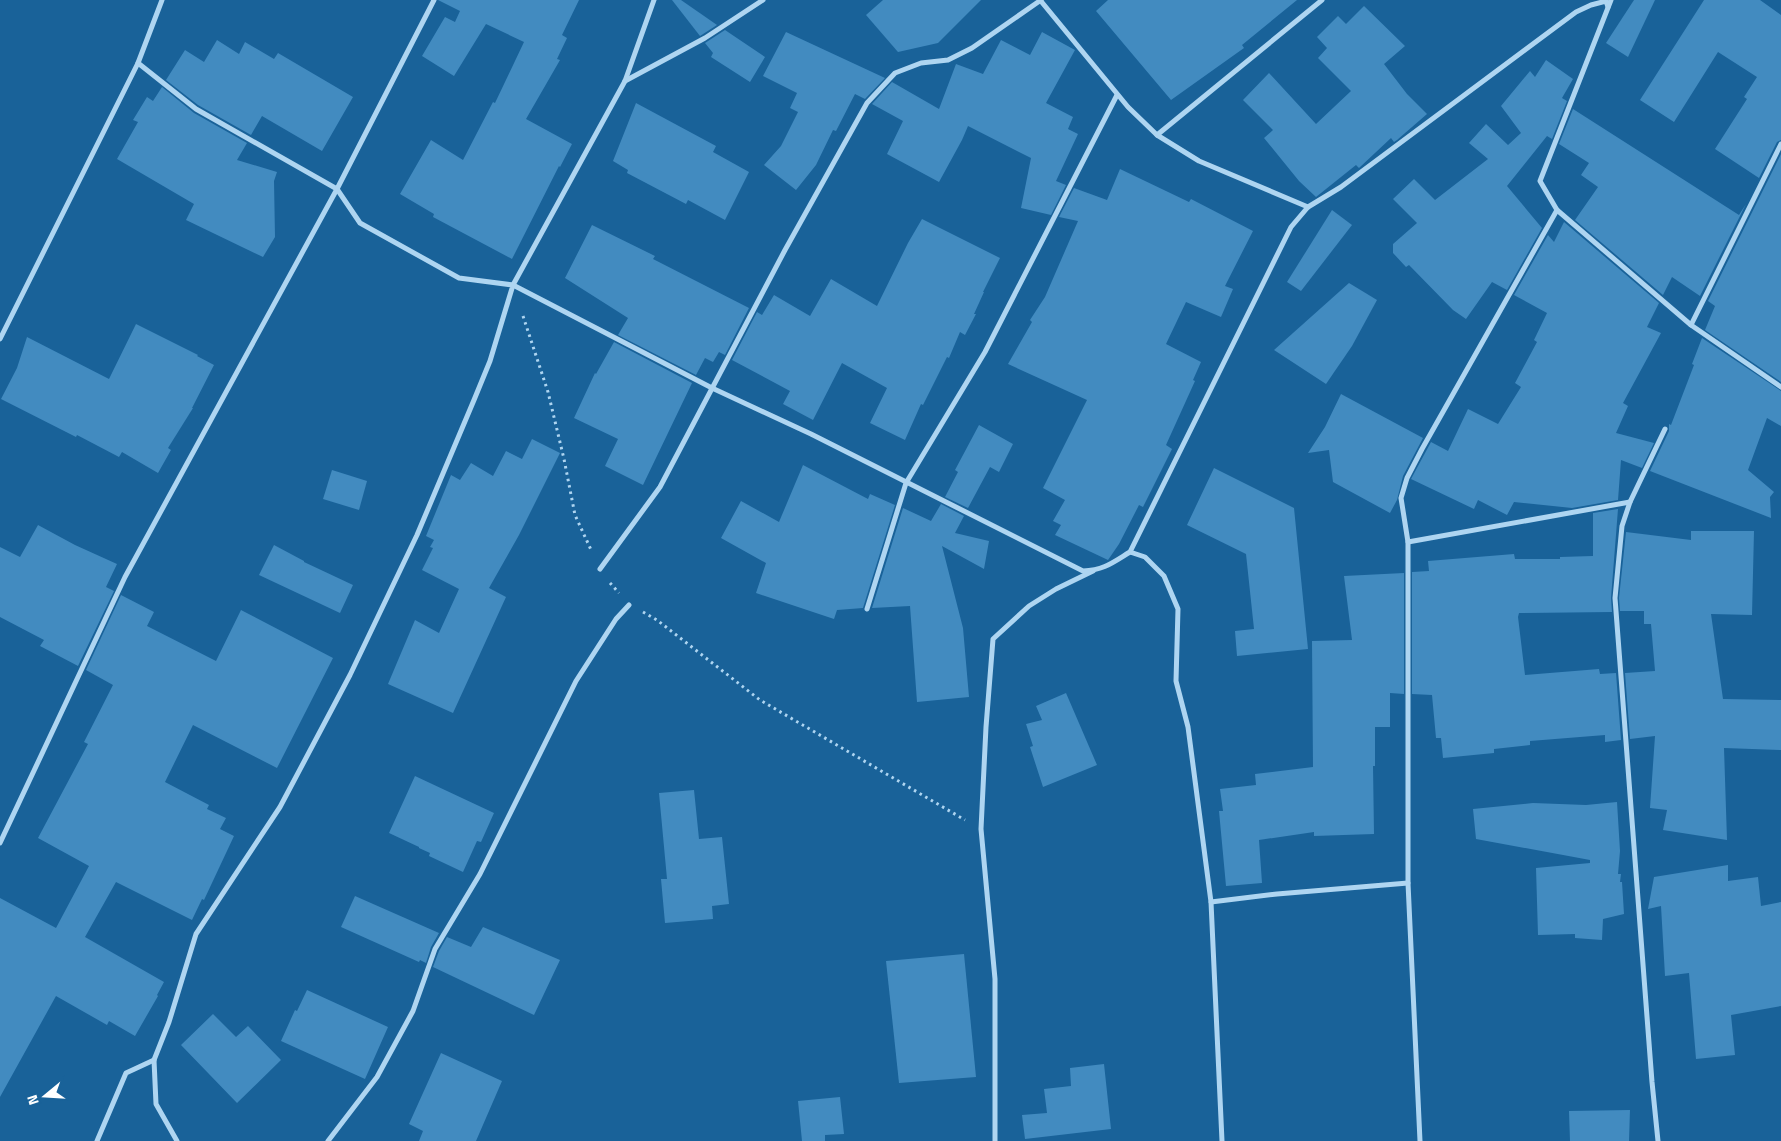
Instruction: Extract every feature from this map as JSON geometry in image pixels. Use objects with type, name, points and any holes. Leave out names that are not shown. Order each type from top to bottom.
[{"type":"street","points":[[0,339],[138,63],[162,0]]},
{"type":"street","points":[[0,844],[125,578],[337,189],[434,0]]},
{"type":"street","points":[[177,1141],[156,1104],[154,1060],[196,934],[280,807],[350,675],[417,535],[490,361],[513,285],[625,81],[654,0]]},
{"type":"street","points":[[625,81],[705,38],[764,0]]},
{"type":"street","points":[[600,569],[660,487],[790,242],[867,103],[895,73],[921,63],[948,60],[972,48],[1040,0],[1117,95],[1157,135],[1199,161],[1308,207]]},
{"type":"street","points":[[1157,135],[1322,0]]},
{"type":"street","points":[[1611,0],[1540,181],[1557,210],[1691,326],[1781,388]]},
{"type":"street","points":[[995,1141],[995,979],[981,829],[993,639],[1029,606],[1056,589],[1095,570],[1108,566],[1130,552],[1291,227],[1308,207],[1341,187],[1576,12],[1606,1],[1608,8]]},
{"type":"street","points":[[138,63],[196,109],[337,189],[360,223],[459,278],[513,285],[712,388],[811,434],[1083,571],[1095,570]]},
{"type":"street","points":[[867,609],[906,483],[985,352],[1117,95]]},
{"type":"street","points":[[1691,326],[1781,144]]},
{"type":"street","points":[[1420,1141],[1408,883],[1408,542],[1401,498],[1407,478],[1557,210]]},
{"type":"street","points":[[1658,1141],[1615,598],[1622,526],[1630,502],[1665,430]]},
{"type":"street","points":[[1408,542],[1630,502]]},
{"type":"street","points":[[1130,552],[1145,556],[1164,576],[1178,609],[1176,681],[1188,727],[1210,902],[1222,1141]]},
{"type":"street","points":[[328,1141],[377,1077],[413,1011],[435,949],[480,874],[576,681],[616,619],[628,605]]},
{"type":"street","points":[[1210,902],[1277,894],[1408,883]]},
{"type":"street","points":[[98,1141],[126,1074],[154,1060]]},
{"type":"path","points":[[513,285],[548,392],[575,515],[600,569],[628,605],[657,620],[760,700],[981,829]]},
{"type":"building","points":[[438,0],[579,0],[562,35],[567,38],[557,59],[560,60],[526,119],[572,144],[512,259],[433,217],[434,214],[400,194],[431,140],[463,160],[493,102],[495,103],[524,42],[486,24],[454,76],[422,56],[445,17],[455,22],[460,11]]},
{"type":"building","points":[[672,0],[681,0],[717,25],[700,36]]},
{"type":"building","points":[[883,0],[981,0],[938,43],[898,52],[866,15]]},
{"type":"building","points":[[1108,0],[1297,0],[1242,45],[1244,48],[1171,100],[1096,11]]},
{"type":"building","points":[[1634,0],[1655,0],[1628,57],[1606,43]]},
{"type":"building","points":[[1704,0],[1760,0],[1781,15],[1781,140],[1777,142],[1759,178],[1715,149],[1747,99],[1744,97],[1757,77],[1718,52],[1674,122],[1640,100]]},
{"type":"building","points":[[1364,6],[1405,46],[1384,64],[1407,94],[1427,114],[1397,140],[1394,142],[1391,138],[1359,168],[1356,165],[1316,197],[1299,181],[1264,138],[1273,130],[1243,100],[1269,73],[1316,124],[1351,91],[1318,58],[1327,48],[1317,37],[1338,16],[1346,24]]},
{"type":"building","points":[[725,30],[765,57],[750,82],[711,57],[713,53],[705,43]]},
{"type":"building","points":[[786,32],[885,78],[865,99],[855,94],[836,131],[833,130],[816,165],[796,190],[764,165],[781,146],[798,112],[790,108],[797,93],[763,76]]},
{"type":"building","points":[[1042,32],[1075,50],[1046,103],[1073,117],[1068,129],[1078,134],[1056,181],[1066,185],[1051,215],[1021,208],[1031,158],[968,126],[939,182],[887,154],[903,121],[872,104],[892,82],[939,109],[956,64],[983,74],[1001,40],[1030,55]]},
{"type":"building","points":[[217,40],[239,54],[245,42],[274,59],[278,53],[353,97],[322,151],[262,116],[251,135],[198,105],[166,80],[185,50],[204,62]]},
{"type":"building","points":[[1546,60],[1573,79],[1562,98],[1567,101],[1552,139],[1547,136],[1507,186],[1542,228],[1507,290],[1492,282],[1466,319],[1453,310],[1409,265],[1406,267],[1393,253],[1393,244],[1417,223],[1393,199],[1414,179],[1435,200],[1488,159],[1469,143],[1486,124],[1508,145],[1521,133],[1501,106],[1530,71],[1535,77]]},
{"type":"building","points":[[162,87],[194,113],[247,143],[237,160],[277,172],[274,181],[275,237],[263,257],[186,220],[194,204],[117,159],[138,122],[133,120],[147,97],[153,101]]},
{"type":"building","points":[[636,103],[716,146],[713,152],[749,172],[725,220],[688,200],[686,204],[627,173],[628,170],[613,161]]},
{"type":"building","points":[[1573,109],[1739,215],[1746,204],[1700,296],[1672,277],[1663,295],[1575,220],[1598,187],[1581,175],[1589,163],[1559,144]]},
{"type":"building","points":[[1781,154],[1781,382],[1705,330],[1715,306],[1708,301]]},
{"type":"building","points":[[1120,169],[1189,202],[1191,199],[1253,231],[1225,286],[1233,289],[1221,317],[1186,302],[1166,344],[1201,362],[1193,380],[1195,381],[1166,445],[1172,449],[1143,507],[1139,505],[1119,544],[1108,560],[1055,535],[1061,525],[1053,521],[1065,500],[1043,488],[1087,400],[1008,364],[1032,322],[1030,320],[1045,297],[1078,221],[1059,217],[1074,188],[1107,200]]},
{"type":"building","points":[[1332,210],[1352,225],[1301,291],[1287,282]]},
{"type":"building","points":[[922,219],[1000,258],[983,292],[974,314],[976,314],[965,335],[960,332],[949,358],[947,357],[923,405],[921,404],[905,440],[870,423],[887,388],[842,363],[813,420],[783,404],[790,391],[732,360],[757,312],[762,315],[774,295],[810,316],[831,279],[877,306]]},
{"type":"building","points":[[1564,222],[1659,303],[1647,327],[1661,333],[1623,403],[1628,406],[1616,433],[1654,443],[1642,468],[1621,460],[1618,500],[1572,508],[1514,502],[1507,515],[1478,500],[1474,509],[1411,479],[1431,442],[1448,451],[1468,409],[1498,424],[1521,387],[1515,383],[1537,342],[1534,340],[1547,313],[1514,295],[1548,235],[1554,242]]},
{"type":"building","points":[[592,225],[655,256],[653,259],[749,308],[725,355],[719,352],[713,362],[705,358],[696,375],[618,335],[628,318],[565,278]]},
{"type":"building","points":[[1349,283],[1377,300],[1352,346],[1326,384],[1274,350]]},
{"type":"building","points":[[136,324],[214,365],[193,408],[168,448],[171,450],[158,473],[122,452],[119,457],[1,399],[17,368],[27,337],[109,379]]},
{"type":"building","points":[[1702,338],[1781,391],[1781,426],[1767,418],[1748,470],[1774,492],[1770,497],[1771,518],[1650,471],[1669,431],[1669,424],[1671,425],[1694,365],[1692,364]]},
{"type":"building","points":[[614,342],[692,383],[643,485],[605,466],[618,439],[574,418],[595,373]]},
{"type":"building","points":[[1341,394],[1423,438],[1403,476],[1397,500],[1390,513],[1333,482],[1329,450],[1308,453],[1325,427]]},
{"type":"building","points":[[979,425],[1013,444],[999,472],[990,467],[968,508],[945,497],[958,472],[955,470]]},
{"type":"building","points":[[532,439],[560,453],[519,535],[489,588],[506,597],[453,713],[388,684],[415,620],[439,633],[459,589],[422,570],[433,548],[430,547],[434,540],[426,536],[451,475],[460,480],[471,463],[493,476],[506,451],[522,459]]},
{"type":"building","points":[[803,465],[868,499],[870,494],[895,505],[863,608],[837,610],[834,619],[756,593],[766,563],[721,538],[741,501],[779,522]]},
{"type":"building","points":[[1214,468],[1294,508],[1308,649],[1237,656],[1235,631],[1254,629],[1246,554],[1187,525]]},
{"type":"building","points":[[332,470],[367,481],[359,510],[323,499]]},
{"type":"building","points":[[941,504],[964,516],[955,533],[989,541],[984,569],[942,546],[963,628],[969,697],[917,702],[910,606],[872,608],[903,508],[931,521]]},
{"type":"building","points":[[1618,509],[1611,598],[1612,612],[1519,613],[1518,617],[1525,675],[1599,669],[1600,674],[1616,673],[1621,740],[1605,742],[1605,735],[1530,741],[1530,745],[1494,749],[1494,753],[1443,758],[1441,738],[1436,738],[1432,695],[1412,694],[1412,572],[1429,571],[1428,561],[1514,554],[1515,559],[1560,559],[1560,557],[1593,556],[1593,513]]},
{"type":"building","points":[[38,525],[75,545],[117,564],[106,587],[114,591],[78,666],[40,646],[44,640],[0,617],[0,547],[20,557]]},
{"type":"building","points":[[1691,531],[1754,531],[1752,615],[1711,614],[1723,699],[1781,700],[1781,750],[1724,748],[1727,840],[1663,830],[1667,810],[1650,808],[1655,736],[1630,739],[1625,673],[1655,671],[1651,624],[1644,624],[1644,611],[1620,611],[1619,598],[1626,532],[1691,540]]},
{"type":"building","points":[[274,545],[304,562],[353,585],[340,613],[259,575]]},
{"type":"building","points":[[1404,573],[1404,694],[1390,693],[1390,727],[1375,727],[1375,766],[1373,766],[1374,834],[1314,836],[1314,832],[1259,840],[1262,883],[1226,886],[1219,811],[1223,811],[1220,789],[1256,785],[1255,774],[1313,767],[1312,641],[1352,640],[1344,576]]},
{"type":"building","points":[[121,595],[154,612],[147,626],[216,661],[241,610],[333,658],[277,768],[193,725],[165,782],[209,805],[207,809],[226,818],[220,829],[234,836],[204,900],[202,899],[192,920],[116,882],[85,937],[164,982],[158,996],[135,1036],[109,1021],[107,1025],[56,996],[0,1097],[0,898],[56,928],[89,866],[38,838],[88,744],[84,742],[113,685],[86,670]]},
{"type":"building","points":[[1066,693],[1097,765],[1043,787],[1030,747],[1033,746],[1026,724],[1042,720],[1036,706]]},
{"type":"building","points":[[415,776],[494,813],[481,842],[477,841],[463,872],[429,856],[430,853],[389,833]]},
{"type":"building","points":[[694,790],[699,839],[722,837],[729,904],[712,906],[713,919],[665,923],[661,879],[667,879],[659,793]]},
{"type":"building","points":[[1617,802],[1620,851],[1618,874],[1621,874],[1620,882],[1622,882],[1624,914],[1603,919],[1602,940],[1575,938],[1575,934],[1538,935],[1536,868],[1590,863],[1590,860],[1476,839],[1473,809],[1533,803],[1586,805]]},
{"type":"building","points":[[1728,865],[1728,881],[1758,877],[1761,906],[1781,902],[1781,1006],[1731,1015],[1735,1055],[1696,1059],[1689,973],[1665,976],[1661,906],[1648,909],[1654,877]]},
{"type":"building","points":[[355,896],[439,933],[431,947],[426,963],[420,960],[419,962],[341,927]]},
{"type":"building","points":[[483,927],[560,960],[534,1015],[433,967],[447,937],[471,947]]},
{"type":"building","points":[[964,954],[976,1077],[899,1083],[886,961]]},
{"type":"building","points":[[307,990],[388,1027],[365,1079],[281,1041],[295,1010],[297,1011]]},
{"type":"building","points":[[213,1014],[236,1037],[248,1026],[281,1060],[237,1103],[181,1045]]},
{"type":"building","points":[[441,1053],[502,1081],[476,1141],[419,1141],[423,1131],[409,1124]]},
{"type":"building","points":[[1104,1064],[1111,1129],[1025,1139],[1022,1115],[1047,1113],[1044,1089],[1071,1086],[1070,1068]]},
{"type":"building","points":[[840,1097],[844,1134],[825,1135],[825,1141],[802,1141],[798,1101]]},
{"type":"building","points":[[1630,1110],[1629,1141],[1570,1141],[1569,1111]]}]
